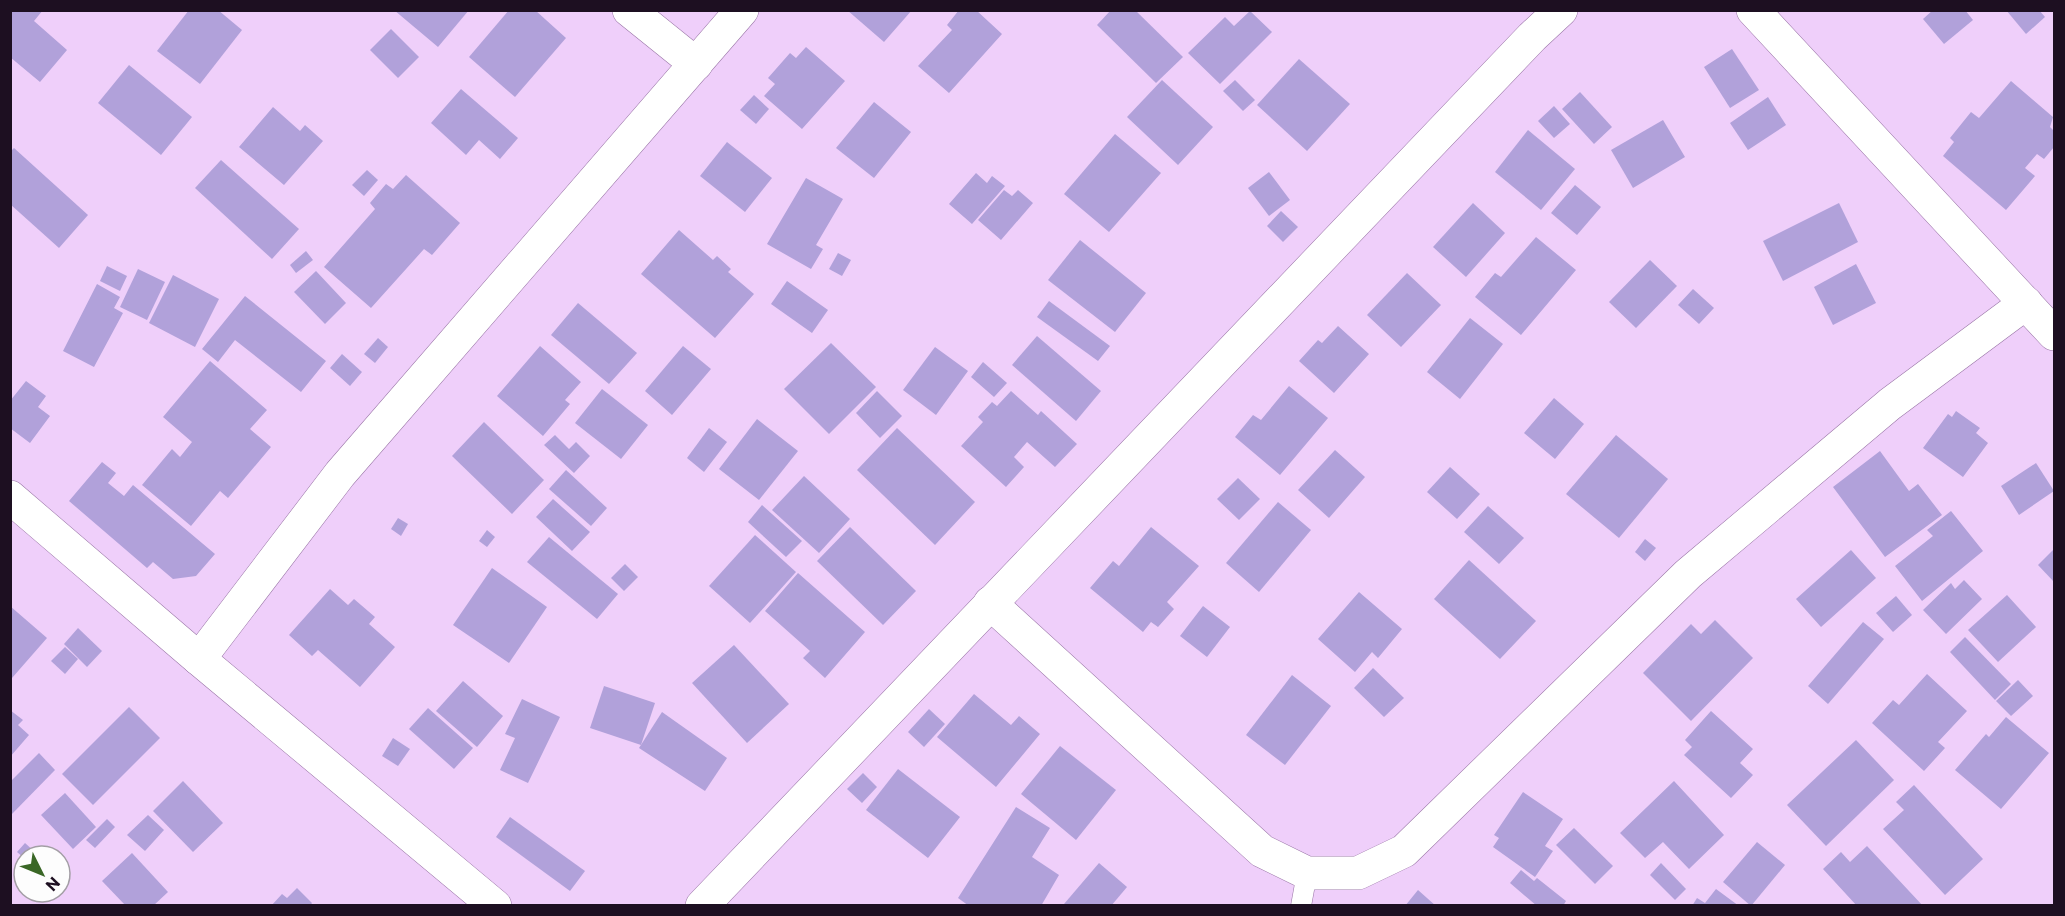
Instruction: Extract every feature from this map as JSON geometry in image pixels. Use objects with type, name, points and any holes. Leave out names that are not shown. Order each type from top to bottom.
[{"type":"street","points":[[629,10],[696,64]]},
{"type":"street","points":[[199,659],[340,474],[742,10]]},
{"type":"street","points":[[702,906],[1532,37],[1562,10]]},
{"type":"street","points":[[1753,10],[2055,334]]},
{"type":"street","points":[[990,603],[1262,851],[1307,873],[1358,873],[1404,851],[1688,574],[1890,404],[2026,303]]},
{"type":"street","points":[[10,497],[199,659],[495,906]]},
{"type":"lane","points":[[1301,906],[1307,873]]},
{"type":"building","points":[[10,10],[43,10],[34,21],[67,50],[40,82],[10,57]]},
{"type":"building","points":[[189,10],[218,10],[242,30],[200,84],[157,51]]},
{"type":"building","points":[[394,10],[469,10],[438,47]]},
{"type":"building","points":[[509,10],[535,10],[566,38],[515,97],[469,57]]},
{"type":"building","points":[[847,10],[912,10],[884,42]]},
{"type":"building","points":[[959,10],[976,10],[1002,34],[949,93],[918,66],[952,30],[947,25]]},
{"type":"building","points":[[1111,10],[1135,10],[1183,57],[1156,83],[1097,25]]},
{"type":"building","points":[[1933,10],[1965,10],[1973,20],[1944,44],[1923,19]]},
{"type":"building","points":[[2006,10],[2039,10],[2045,17],[2026,34]]},
{"type":"building","points":[[1250,11],[1272,32],[1220,84],[1188,53],[1225,17],[1234,26]]},
{"type":"building","points":[[391,29],[419,57],[398,78],[370,50]]},
{"type":"building","points":[[806,47],[845,81],[802,129],[764,96],[775,84],[768,78],[790,53],[796,58]]},
{"type":"building","points":[[1732,49],[1759,90],[1730,108],[1704,67]]},
{"type":"building","points":[[1299,59],[1350,104],[1307,151],[1257,105]]},
{"type":"building","points":[[129,65],[192,117],[161,155],[98,103]]},
{"type":"building","points":[[1162,80],[1213,127],[1178,165],[1127,117]]},
{"type":"building","points":[[1235,80],[1255,100],[1243,111],[1223,91]]},
{"type":"building","points":[[2011,81],[2053,117],[2050,127],[2054,131],[2054,147],[2044,159],[2037,154],[2025,168],[2035,176],[2006,210],[1943,156],[1954,142],[1950,138],[1971,112],[1979,118]]},
{"type":"building","points":[[461,89],[518,138],[500,159],[479,140],[466,155],[431,123]]},
{"type":"building","points":[[1580,92],[1612,127],[1594,144],[1562,109]]},
{"type":"building","points":[[754,95],[769,109],[756,124],[740,110]]},
{"type":"building","points":[[1768,97],[1786,125],[1748,150],[1730,123]]},
{"type":"building","points":[[874,102],[911,132],[874,178],[836,148]]},
{"type":"building","points":[[1554,106],[1570,124],[1554,138],[1538,121]]},
{"type":"building","points":[[273,107],[300,131],[305,125],[323,141],[284,185],[239,147]]},
{"type":"building","points":[[1663,120],[1685,157],[1633,188],[1611,150]]},
{"type":"building","points":[[1528,130],[1575,169],[1541,210],[1495,172]]},
{"type":"building","points":[[1115,134],[1161,173],[1109,232],[1064,194]]},
{"type":"building","points":[[727,142],[772,178],[745,212],[700,176]]},
{"type":"building","points":[[14,148],[88,215],[59,248],[10,204],[10,152]]},
{"type":"building","points":[[221,160],[299,229],[272,259],[195,188]]},
{"type":"building","points":[[367,170],[378,180],[364,196],[352,185]]},
{"type":"building","points":[[1269,172],[1290,200],[1269,216],[1248,188]]},
{"type":"building","points":[[976,173],[987,183],[992,176],[1005,186],[972,224],[949,204]]},
{"type":"building","points":[[406,175],[460,223],[432,255],[424,249],[371,308],[324,267],[375,209],[370,203],[386,184],[393,189]]},
{"type":"building","points":[[806,178],[843,199],[816,245],[823,249],[811,269],[767,244]]},
{"type":"building","points":[[1575,185],[1601,207],[1577,235],[1551,213]]},
{"type":"building","points":[[1004,190],[1012,196],[1018,190],[1033,203],[1001,240],[978,220]]},
{"type":"building","points":[[1473,203],[1505,233],[1466,277],[1433,247]]},
{"type":"building","points":[[1839,203],[1858,242],[1783,281],[1763,241]]},
{"type":"building","points":[[1281,211],[1298,227],[1283,242],[1267,226]]},
{"type":"building","points":[[679,230],[713,260],[717,256],[731,269],[728,272],[754,294],[715,338],[641,274]]},
{"type":"building","points":[[1536,237],[1576,270],[1521,335],[1475,297],[1495,273],[1501,277]]},
{"type":"building","points":[[1080,240],[1146,293],[1115,332],[1048,280]]},
{"type":"building","points":[[306,251],[313,260],[296,273],[290,265]]},
{"type":"building","points":[[838,253],[851,260],[842,276],[829,269]]},
{"type":"building","points":[[1650,260],[1677,286],[1636,328],[1609,302]]},
{"type":"building","points":[[1856,264],[1876,303],[1833,325],[1814,287]]},
{"type":"building","points":[[107,266],[127,276],[120,291],[100,281]]},
{"type":"building","points":[[138,269],[165,282],[147,320],[120,307]]},
{"type":"building","points":[[316,271],[346,303],[325,324],[294,292]]},
{"type":"building","points":[[1407,273],[1441,305],[1401,347],[1367,315]]},
{"type":"building","points":[[173,275],[219,299],[195,347],[149,323]]},
{"type":"building","points":[[787,281],[828,310],[812,333],[771,304]]},
{"type":"building","points":[[97,284],[120,297],[114,308],[123,313],[94,367],[63,351]]},
{"type":"building","points":[[1693,289],[1714,308],[1699,324],[1678,305]]},
{"type":"building","points":[[245,296],[326,361],[301,392],[235,340],[218,362],[202,349]]},
{"type":"building","points":[[1049,301],[1110,346],[1098,361],[1037,317]]},
{"type":"building","points":[[578,303],[637,353],[609,384],[551,335]]},
{"type":"building","points":[[1470,318],[1503,344],[1460,399],[1427,372]]},
{"type":"building","points":[[1338,326],[1369,354],[1334,393],[1299,361],[1318,340],[1322,343]]},
{"type":"building","points":[[1037,336],[1101,391],[1076,421],[1012,365]]},
{"type":"building","points":[[378,338],[388,347],[375,363],[364,354]]},
{"type":"building","points":[[831,343],[876,387],[829,434],[784,389]]},
{"type":"building","points":[[540,346],[581,382],[565,400],[570,404],[543,436],[497,396]]},
{"type":"building","points":[[683,346],[711,369],[672,415],[645,391]]},
{"type":"building","points":[[935,347],[968,371],[936,415],[903,390]]},
{"type":"building","points":[[342,354],[362,372],[350,386],[330,368]]},
{"type":"building","points":[[210,361],[267,410],[250,429],[271,447],[228,498],[220,491],[191,526],[142,485],[172,449],[180,457],[192,442],[163,417]]},
{"type":"building","points":[[983,362],[1007,383],[994,397],[971,377]]},
{"type":"building","points":[[26,381],[46,396],[38,407],[50,416],[30,443],[10,428],[10,401]]},
{"type":"building","points":[[1289,386],[1328,418],[1280,475],[1235,437],[1253,415],[1261,420]]},
{"type":"building","points":[[602,389],[648,425],[621,459],[575,423]]},
{"type":"building","points":[[877,391],[902,416],[880,438],[856,413]]},
{"type":"building","points":[[1011,391],[1038,415],[1041,411],[1077,444],[1055,467],[1027,442],[1014,457],[1024,467],[1006,487],[961,446],[983,422],[978,417],[992,402],[997,406]]},
{"type":"building","points":[[1554,398],[1584,424],[1555,459],[1524,433]]},
{"type":"building","points":[[1956,411],[1980,428],[1976,433],[1988,443],[1963,477],[1923,448],[1948,414],[1952,417]]},
{"type":"building","points":[[757,419],[798,451],[759,500],[719,469]]},
{"type":"building","points":[[484,422],[544,480],[512,514],[452,456]]},
{"type":"building","points":[[709,428],[727,442],[704,472],[687,458]]},
{"type":"building","points":[[897,428],[975,502],[935,545],[857,470]]},
{"type":"building","points":[[555,435],[569,449],[576,442],[590,456],[574,473],[544,445]]},
{"type":"building","points":[[1616,435],[1668,479],[1619,538],[1566,494]]},
{"type":"building","points":[[1335,450],[1365,477],[1329,518],[1298,490]]},
{"type":"building","points":[[1880,451],[1909,491],[1918,484],[1942,515],[1885,557],[1833,487]]},
{"type":"building","points":[[102,462],[116,473],[108,483],[124,496],[133,485],[215,554],[196,576],[173,579],[153,562],[147,568],[69,501]]},
{"type":"building","points":[[2036,463],[2054,491],[2019,515],[2001,486]]},
{"type":"building","points":[[1450,467],[1480,494],[1457,519],[1427,492]]},
{"type":"building","points":[[566,470],[607,508],[591,526],[549,489]]},
{"type":"building","points":[[804,476],[850,519],[819,553],[772,510]]},
{"type":"building","points":[[1238,478],[1260,499],[1239,520],[1217,499]]},
{"type":"building","points":[[553,499],[590,532],[572,551],[536,517]]},
{"type":"building","points":[[1278,502],[1311,530],[1259,592],[1226,563]]},
{"type":"building","points":[[762,505],[802,541],[786,557],[748,522]]},
{"type":"building","points":[[1488,506],[1524,538],[1499,564],[1464,532]]},
{"type":"building","points":[[1951,511],[1983,551],[1922,601],[1895,566],[1933,536],[1927,530]]},
{"type":"building","points":[[398,518],[408,524],[401,536],[391,529]]},
{"type":"building","points":[[850,527],[916,591],[883,625],[817,561]]},
{"type":"building","points":[[1151,527],[1199,566],[1167,602],[1174,609],[1158,627],[1151,622],[1143,632],[1090,588],[1113,561],[1119,566]]},
{"type":"building","points":[[487,530],[495,537],[487,547],[479,541]]},
{"type":"building","points":[[755,535],[796,572],[750,623],[709,586]]},
{"type":"building","points":[[549,537],[618,594],[597,619],[527,562]]},
{"type":"building","points":[[1645,539],[1656,548],[1645,561],[1635,552]]},
{"type":"building","points":[[2054,549],[2054,582],[2038,565]]},
{"type":"building","points":[[1851,550],[1876,578],[1821,627],[1796,599]]},
{"type":"building","points":[[1469,560],[1536,621],[1500,659],[1434,599]]},
{"type":"building","points":[[625,564],[638,577],[624,591],[611,578]]},
{"type":"building","points":[[492,568],[547,607],[509,663],[453,625]]},
{"type":"building","points":[[798,573],[865,632],[825,678],[803,658],[810,651],[765,611]]},
{"type":"building","points":[[1964,580],[1982,599],[1946,634],[1923,610],[1951,583],[1955,589]]},
{"type":"building","points":[[330,589],[348,605],[354,599],[375,617],[369,624],[395,647],[360,687],[318,650],[312,656],[289,635]]},
{"type":"building","points":[[1359,592],[1402,629],[1378,658],[1372,652],[1355,672],[1318,639]]},
{"type":"building","points":[[2007,595],[2036,627],[1998,662],[1968,630]]},
{"type":"building","points":[[1896,596],[1912,615],[1893,632],[1876,613]]},
{"type":"building","points":[[10,606],[47,638],[12,678],[10,677]]},
{"type":"building","points":[[1203,606],[1230,627],[1207,657],[1180,636]]},
{"type":"building","points":[[1715,620],[1753,658],[1691,721],[1643,673],[1691,624],[1701,634]]},
{"type":"building","points":[[1863,622],[1884,639],[1828,704],[1808,686]]},
{"type":"building","points":[[78,628],[102,651],[87,667],[64,644]]},
{"type":"building","points":[[1965,637],[2011,684],[1995,700],[1950,652]]},
{"type":"building","points":[[734,645],[789,704],[747,743],[692,683]]},
{"type":"building","points":[[65,647],[78,659],[65,674],[51,661]]},
{"type":"building","points":[[1373,668],[1404,698],[1384,717],[1354,688]]},
{"type":"building","points":[[1927,674],[1967,711],[1938,742],[1945,748],[1924,771],[1872,723],[1893,700],[1899,705]]},
{"type":"building","points":[[1292,675],[1331,706],[1285,765],[1246,735]]},
{"type":"building","points":[[2018,680],[2033,696],[2011,716],[1996,701]]},
{"type":"building","points":[[463,681],[503,716],[477,747],[436,711]]},
{"type":"building","points":[[604,686],[655,703],[641,745],[590,728]]},
{"type":"building","points":[[974,694],[1011,725],[1019,716],[1040,734],[996,787],[937,737]]},
{"type":"building","points":[[522,699],[560,717],[528,783],[500,770],[515,738],[505,734]]},
{"type":"building","points":[[129,707],[160,738],[93,805],[62,774]]},
{"type":"building","points":[[428,708],[473,748],[454,769],[409,729]]},
{"type":"building","points":[[929,709],[945,724],[924,747],[908,732]]},
{"type":"building","points":[[10,710],[23,720],[18,725],[29,735],[10,757]]},
{"type":"building","points":[[1711,711],[1753,749],[1740,763],[1753,775],[1731,798],[1684,755],[1692,747],[1685,740]]},
{"type":"building","points":[[662,712],[727,758],[705,791],[639,748]]},
{"type":"building","points":[[2006,717],[2049,753],[2001,809],[1955,770],[1986,734],[1989,737]]},
{"type":"building","points":[[393,738],[410,749],[398,766],[382,756]]},
{"type":"building","points":[[1856,740],[1894,780],[1826,846],[1787,805]]},
{"type":"building","points":[[1060,746],[1116,790],[1076,840],[1021,794]]},
{"type":"building","points":[[39,753],[55,770],[10,816],[10,782]]},
{"type":"building","points":[[898,769],[960,817],[928,858],[866,810]]},
{"type":"building","points":[[863,773],[877,787],[862,803],[847,789]]},
{"type":"building","points":[[183,781],[223,823],[193,852],[153,811]]},
{"type":"building","points":[[1674,781],[1724,835],[1689,869],[1663,842],[1645,858],[1620,833]]},
{"type":"building","points":[[1914,785],[1983,859],[1945,895],[1883,829],[1904,810],[1896,802]]},
{"type":"building","points":[[1523,792],[1563,819],[1545,846],[1553,851],[1535,877],[1493,847],[1499,838],[1494,835]]},
{"type":"building","points":[[65,793],[96,827],[73,849],[72,844],[68,844],[41,815]]},
{"type":"building","points":[[1016,807],[1050,828],[1032,857],[1059,875],[1041,906],[969,906],[958,898]]},
{"type":"building","points":[[148,815],[164,830],[145,851],[127,835]]},
{"type":"building","points":[[510,817],[585,871],[570,891],[496,837]]},
{"type":"building","points":[[107,819],[115,827],[95,848],[86,840]]},
{"type":"building","points":[[1574,828],[1613,866],[1595,884],[1556,845]]},
{"type":"building","points":[[1757,842],[1785,865],[1751,906],[1723,882]]},
{"type":"building","points":[[1867,846],[1923,906],[1857,906],[1823,869],[1841,852],[1850,862]]},
{"type":"building","points":[[132,853],[168,892],[153,906],[126,906],[102,881]]},
{"type":"building","points":[[1099,863],[1127,887],[1111,906],[1066,906],[1064,904]]},
{"type":"building","points":[[1661,863],[1686,889],[1675,900],[1650,875]]},
{"type":"building","points":[[1521,870],[1534,881],[1537,878],[1566,901],[1563,906],[1537,906],[1510,883]]},
{"type":"building","points":[[297,888],[312,903],[310,906],[271,906],[282,894],[287,898]]},
{"type":"building","points":[[1716,889],[1739,906],[1692,906],[1697,898],[1705,903]]},
{"type":"building","points":[[1418,890],[1436,906],[1405,906]]}]
